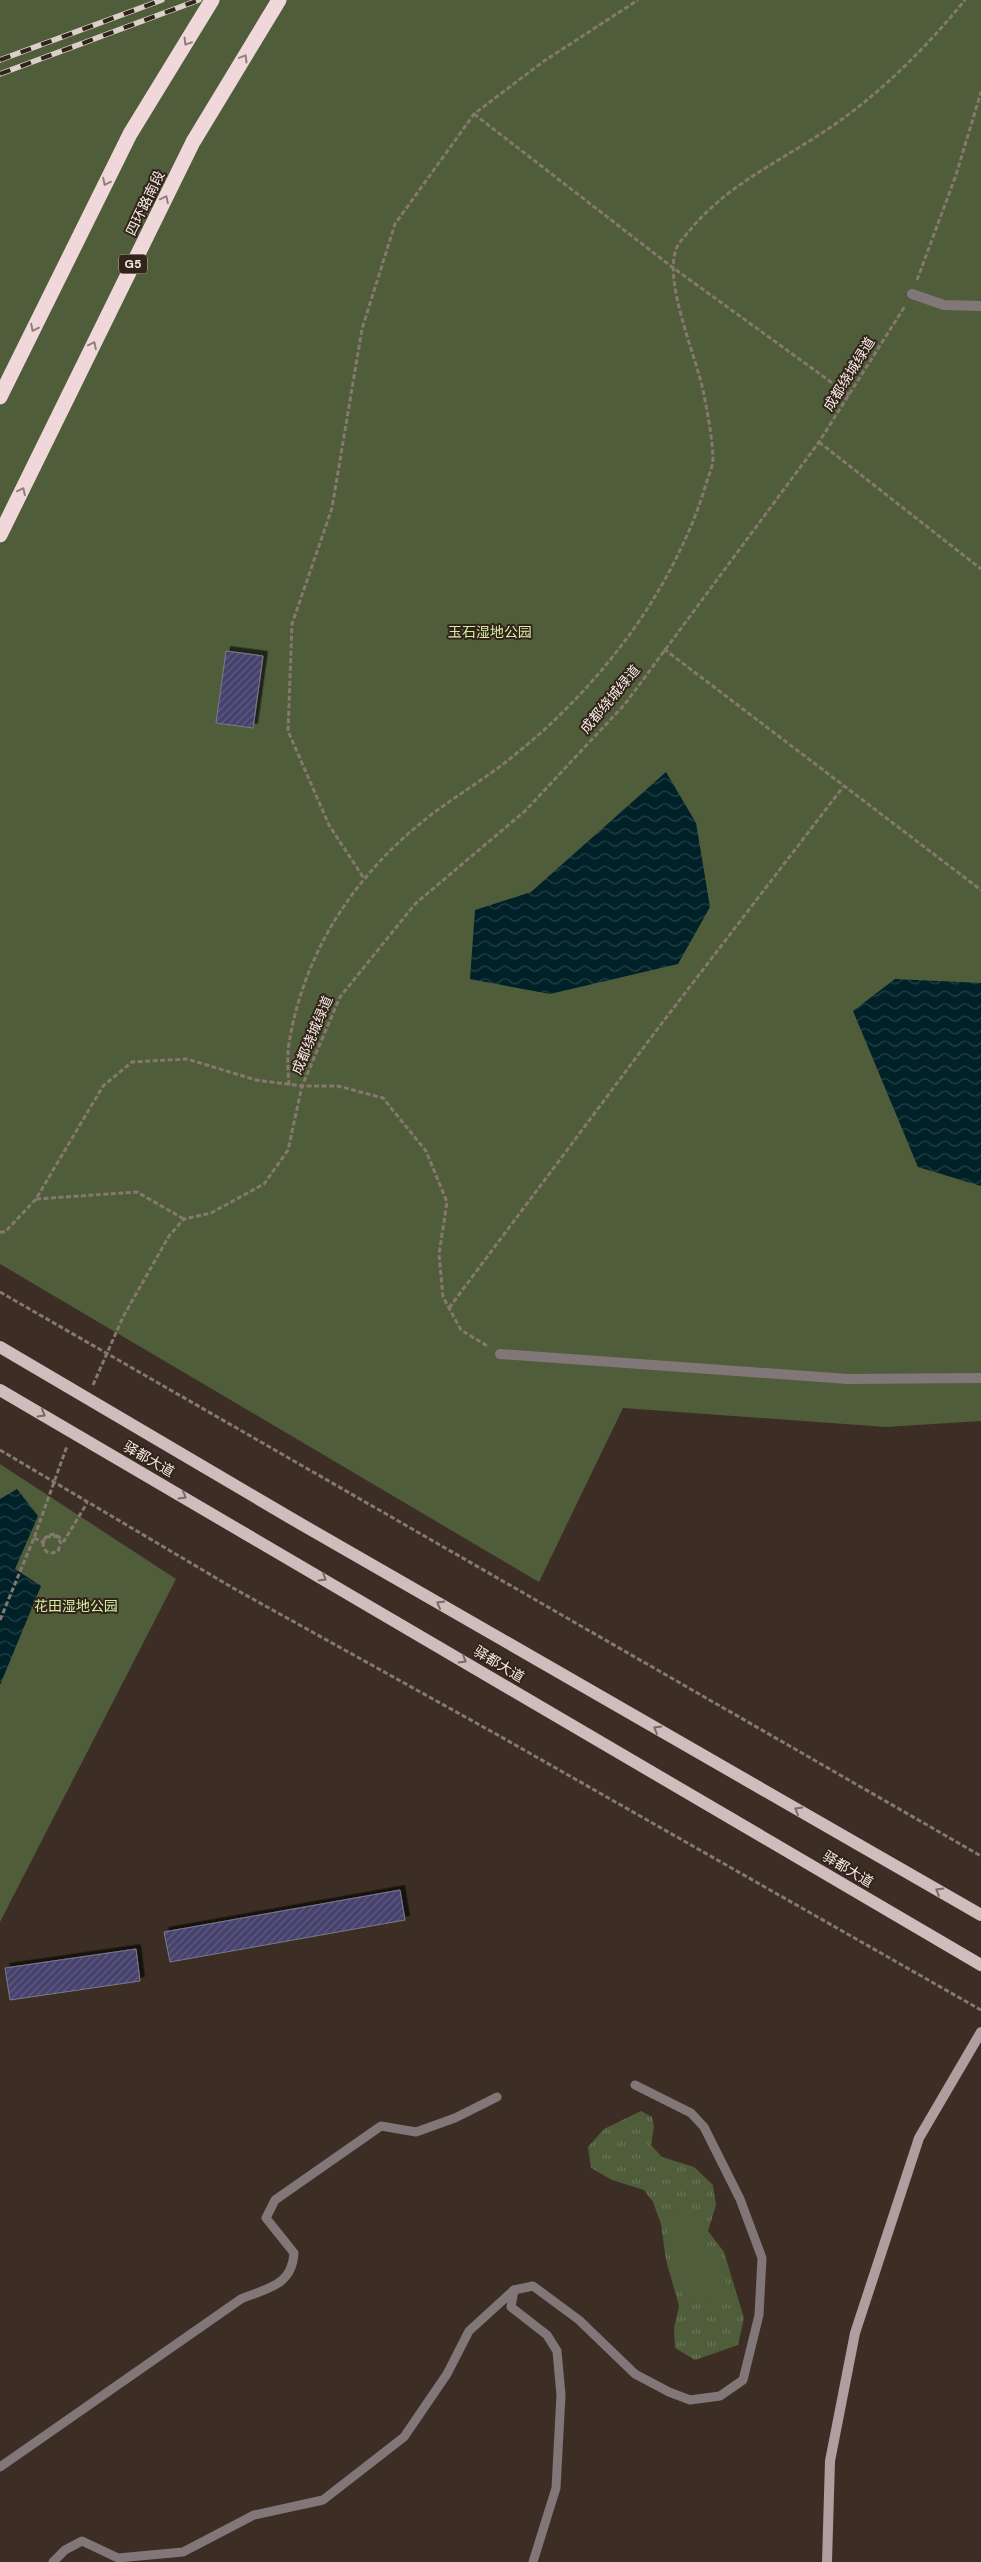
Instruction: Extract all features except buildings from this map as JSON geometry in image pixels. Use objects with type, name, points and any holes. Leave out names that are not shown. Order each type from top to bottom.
[{"type":"highway","points":[[0,396],[130,134],[212,0]]},
{"type":"highway","name":"四环路南段","points":[[0,535],[193,142],[279,0]]},
{"type":"main road","name":"驿都大道","points":[[0,1347],[303,1525],[981,1915]]},
{"type":"main road","name":"驿都大道","points":[[0,1390],[981,1965]]},
{"type":"street","points":[[912,294],[944,305],[981,306]]},
{"type":"street","points":[[500,1354],[848,1378],[981,1378]]},
{"type":"street","points":[[827,2562],[830,2461],[855,2333],[919,2138],[981,2032]]},
{"type":"lane","points":[[53,2562],[65,2550],[82,2540],[118,2558],[184,2552],[254,2515],[323,2500],[404,2437],[447,2374],[469,2331],[514,2290],[533,2286],[579,2320],[635,2374],[683,2398],[690,2400],[720,2396],[743,2380],[759,2315],[762,2258],[740,2199],[704,2127],[691,2113],[635,2085]]},
{"type":"lane","points":[[0,2467],[241,2299],[282,2282],[293,2268],[294,2253],[266,2218],[275,2200],[381,2126],[416,2132],[455,2118],[497,2097]]},
{"type":"lane","points":[[514,2290],[511,2307],[547,2334],[557,2350],[561,2395],[556,2488],[534,2562]]},
{"type":"path","points":[[363,876],[329,825],[288,731],[292,624],[332,508],[362,329],[395,224],[474,114],[544,61],[638,0]]},
{"type":"path","points":[[289,1085],[288,1046],[306,974],[336,917],[363,876],[432,814],[516,755],[564,712],[628,637],[669,570],[696,518],[713,460],[704,394],[675,291],[672,267],[678,245],[698,220],[733,188],[838,122],[888,84],[937,35],[965,0]]},
{"type":"path","name":"成都绕城绿道","points":[[184,1219],[211,1213],[264,1184],[288,1150],[302,1086],[340,997],[415,904],[525,811],[625,704],[819,442],[912,294],[956,175],[981,92]]},
{"type":"path","points":[[474,114],[672,267],[849,396]]},
{"type":"path","points":[[819,442],[981,569]]},
{"type":"path","points":[[664,649],[843,787],[981,890]]},
{"type":"path","points":[[449,1308],[843,787]]},
{"type":"path","points":[[0,1232],[5,1232],[36,1199],[103,1086],[132,1062],[187,1060],[256,1080],[302,1086],[338,1086],[383,1098],[426,1151],[448,1202],[438,1254],[443,1297],[461,1330],[500,1354]]},
{"type":"path","points":[[36,1199],[137,1192],[184,1219],[169,1236]]},
{"type":"path","points":[[0,1292],[981,1856]]},
{"type":"path","points":[[0,1450],[233,1588],[496,1734],[981,2010]]},
{"type":"path","points":[[34,1538],[43,1542],[47,1537],[53,1535],[61,1543],[60,1549],[52,1554],[47,1552],[43,1545],[44,1538],[52,1534],[58,1535],[64,1541],[88,1503]]},
{"type":"green space","name":"玉石湿地公园","points":[[0,0],[981,0],[981,1421],[886,1427],[623,1408],[539,1582],[0,1264]]},
{"type":"green space","name":"花田湿地公园","points":[[0,1464],[176,1579],[0,1922]]},
{"type":"green space","points":[[641,2111],[652,2117],[654,2127],[651,2145],[662,2157],[694,2167],[713,2185],[716,2205],[708,2231],[724,2252],[744,2318],[738,2345],[695,2360],[675,2348],[674,2328],[679,2306],[666,2260],[661,2224],[653,2202],[644,2190],[612,2180],[591,2168],[588,2147],[604,2129]]},
{"type":"green space","points":[[687,2205],[702,2223],[701,2243],[725,2261],[726,2292],[702,2305],[683,2299],[668,2231],[667,2216]]},
{"type":"water","points":[[666,772],[696,823],[710,907],[678,964],[550,994],[470,979],[475,910],[531,892]]},
{"type":"water","points":[[895,979],[981,983],[981,1186],[918,1167],[853,1011]]},
{"type":"water","points":[[17,1489],[38,1516],[15,1569],[41,1586],[0,1685],[0,1499]]},
{"type":"railway","points":[[0,60],[162,0]]},
{"type":"railway","points":[[0,74],[199,0]]}]
